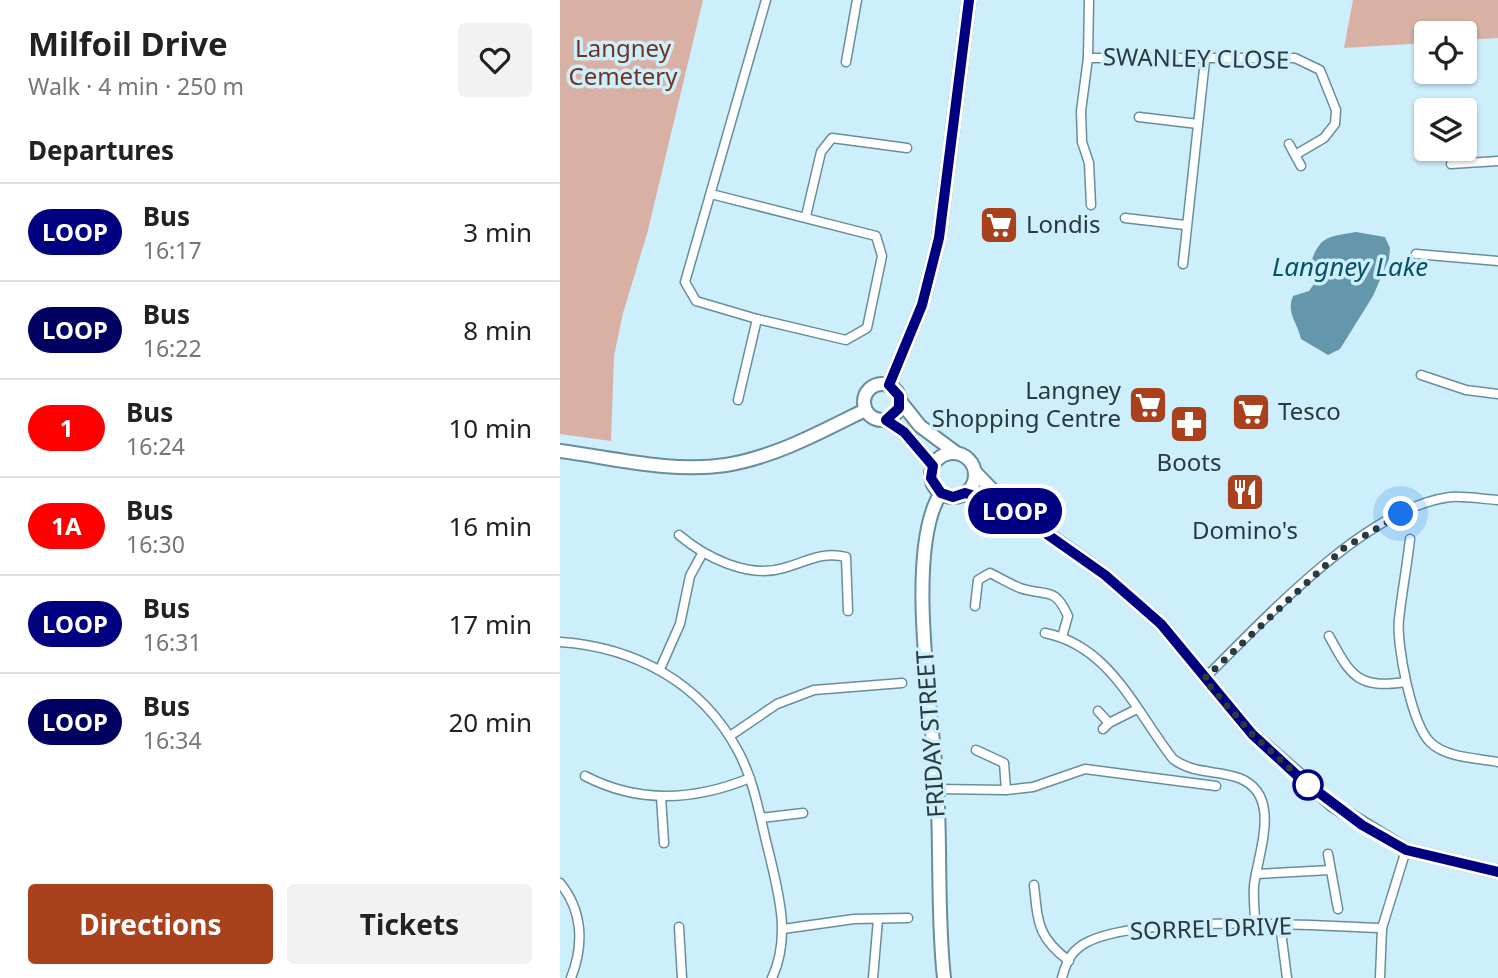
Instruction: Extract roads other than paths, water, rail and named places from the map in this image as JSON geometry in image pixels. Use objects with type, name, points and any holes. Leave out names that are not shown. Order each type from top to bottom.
[{"type":"main road","points":[[889,385],[922,305],[939,238],[970,0]]},
{"type":"main road","points":[[889,385],[897,392],[900,401],[920,426],[955,453],[968,458],[975,472],[1007,506],[1105,575],[1161,624],[1252,734],[1301,779],[1362,825],[1406,850],[1498,872]]},
{"type":"main road","points":[[889,385],[871,388],[864,398],[865,410],[874,419],[886,420],[904,432],[933,466]]},
{"type":"main road","points":[[886,420],[897,413],[900,401]]},
{"type":"main road","points":[[560,451],[682,467],[724,465],[763,456],[803,441],[865,410]]},
{"type":"main road","points":[[955,453],[942,456],[933,466],[931,478],[941,493],[953,497],[965,493],[973,484],[975,472]]},
{"type":"main road","name":"FRIDAY STREET","points":[[941,493],[933,504],[928,523],[922,604],[937,789],[944,978]]},
{"type":"main road","points":[[965,493],[1007,506]]},
{"type":"street","points":[[711,194],[806,216],[876,236],[882,256],[867,328],[846,340],[757,319],[696,301],[685,282],[766,0]]},
{"type":"street","points":[[846,62],[858,0]]},
{"type":"street","name":"SWANLEY CLOSE","points":[[1089,0],[1088,58],[1081,111],[1082,142],[1089,163],[1091,205]]},
{"type":"street","name":"SWANLEY CLOSE","points":[[1088,58],[1296,58],[1320,70],[1336,110],[1335,124],[1324,138],[1295,155]]},
{"type":"street","points":[[1183,264],[1185,225],[1205,60]]},
{"type":"street","points":[[1139,117],[1198,124]]},
{"type":"street","points":[[806,216],[821,152],[832,138],[907,148]]},
{"type":"street","points":[[1289,144],[1301,166]]},
{"type":"street","points":[[1451,164],[1498,161]]},
{"type":"street","points":[[1125,218],[1185,225]]},
{"type":"street","points":[[1416,254],[1498,261]]},
{"type":"street","points":[[738,400],[757,319]]},
{"type":"street","points":[[1421,375],[1466,390],[1498,394]]},
{"type":"street","points":[[1204,679],[1344,548],[1388,520],[1416,507],[1450,497],[1498,500]]},
{"type":"street","points":[[680,535],[702,554],[751,569],[781,569],[825,554],[846,557],[849,611]]},
{"type":"street","points":[[1410,539],[1398,622],[1406,682],[1419,728],[1432,744],[1447,752],[1498,761]]},
{"type":"street","points":[[660,669],[680,624],[690,576],[702,554]]},
{"type":"street","points":[[975,606],[978,580],[990,573],[1023,589],[1051,592],[1062,602],[1068,616],[1062,637]]},
{"type":"street","points":[[1045,633],[1079,644],[1104,662],[1172,758],[1185,768],[1240,779],[1256,789],[1264,803],[1266,821],[1256,874],[1255,924]]},
{"type":"street","points":[[1329,636],[1356,678],[1370,685],[1406,682]]},
{"type":"street","points":[[560,642],[584,643],[632,655],[660,669],[688,689],[715,716],[730,736],[750,778],[778,890],[783,929],[781,953],[772,978]]},
{"type":"street","points":[[730,736],[777,704],[814,690],[902,683]]},
{"type":"street","points":[[1098,711],[1106,726],[1137,709]]},
{"type":"street","points":[[976,750],[1004,763],[1006,790]]},
{"type":"street","points":[[937,789],[1006,790],[1033,787],[1085,769],[1216,786]]},
{"type":"street","points":[[585,776],[623,792],[661,797],[718,790],[750,778]]},
{"type":"street","points":[[661,797],[664,843]]},
{"type":"street","points":[[761,818],[803,813]]},
{"type":"street","points":[[1380,978],[1382,929],[1406,850]]},
{"type":"street","points":[[1328,855],[1338,909]]},
{"type":"street","points":[[1256,874],[1331,870]]},
{"type":"street","points":[[560,883],[571,899],[579,926],[580,951],[571,978]]},
{"type":"street","points":[[1034,885],[1038,927],[1051,948],[1069,961]]},
{"type":"street","points":[[783,929],[854,919],[908,918]]},
{"type":"street","points":[[873,978],[878,919]]},
{"type":"street","points":[[1280,924],[1287,978]]},
{"type":"street","name":"SORREL DRIVE","points":[[1062,978],[1076,949],[1103,935],[1134,929],[1280,924],[1382,929]]},
{"type":"street","points":[[679,927],[682,978]]},
{"type":"water","name":"Langney Lake","points":[[1356,232],[1385,237],[1390,248],[1389,259],[1373,296],[1340,349],[1328,355],[1301,339],[1291,313],[1291,302],[1293,296],[1309,291],[1319,277],[1311,262],[1319,246],[1327,238]]},
{"type":"place","name":"Londis","points":[[999,225]]},
{"type":"place","name":"Langney Shopping Centre","points":[[1148,405]]},
{"type":"place","name":"Tesco","points":[[1251,412]]},
{"type":"place","name":"Boots","points":[[1189,424]]},
{"type":"place","name":"Domino's","points":[[1245,492]]},
{"type":"park label","name":"Langney Cemetery","points":[[623,63]]}]
